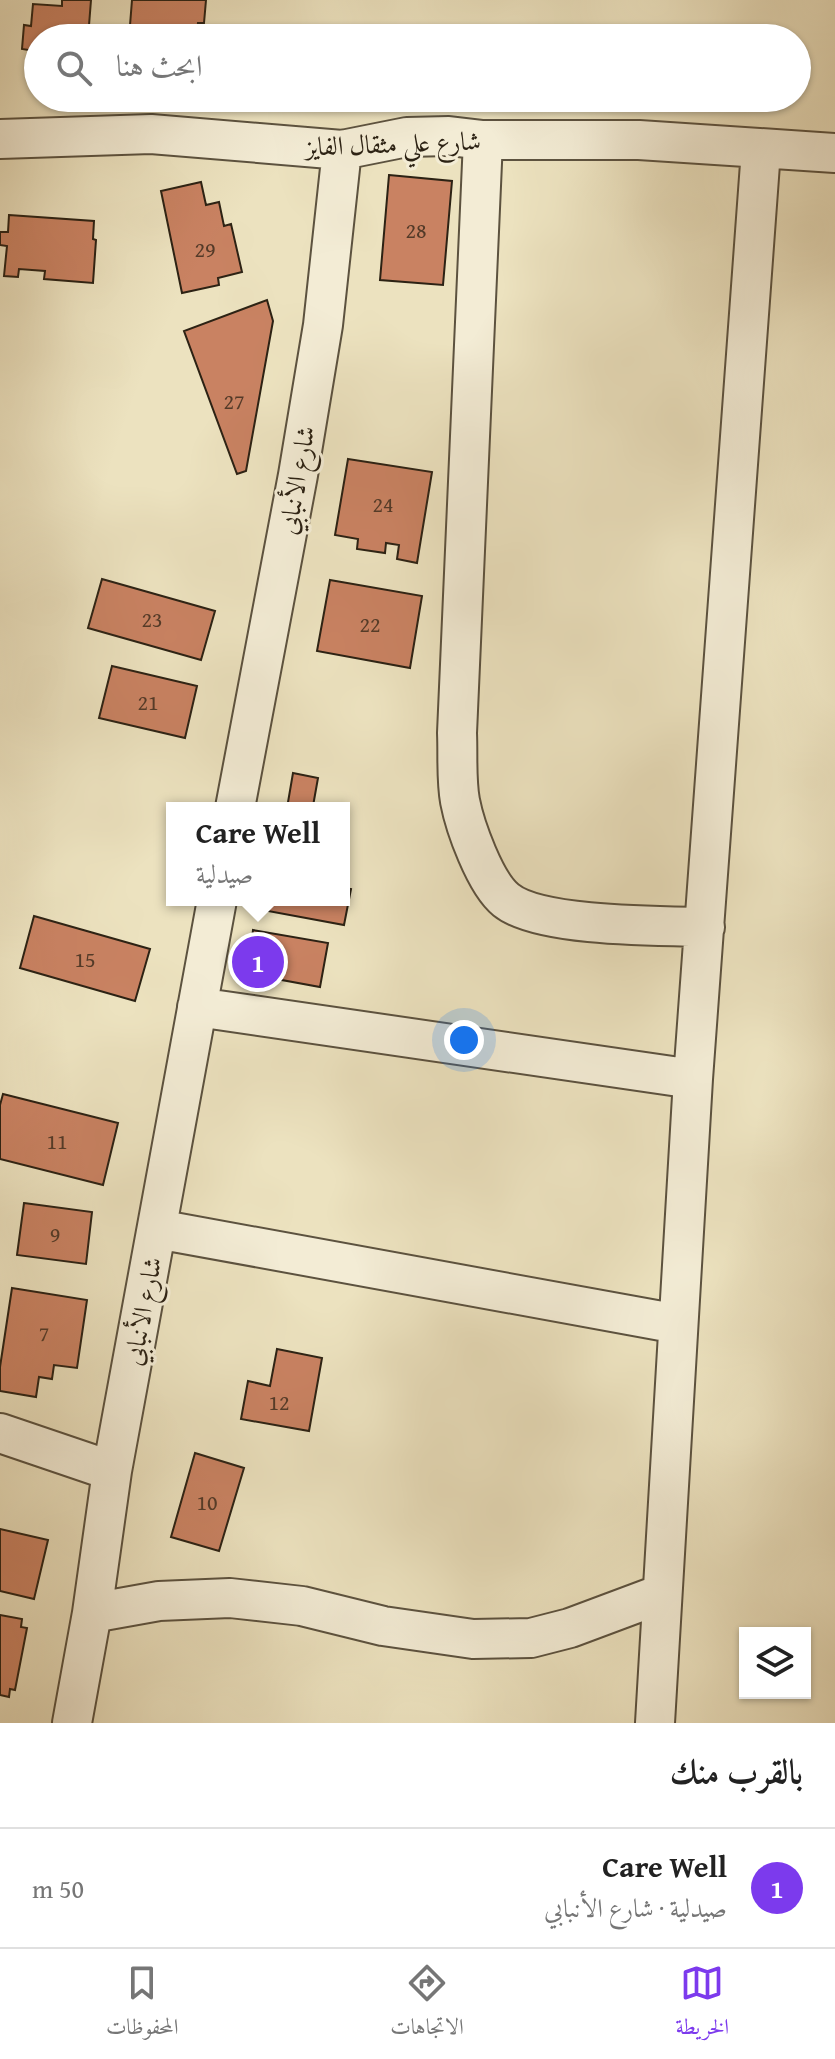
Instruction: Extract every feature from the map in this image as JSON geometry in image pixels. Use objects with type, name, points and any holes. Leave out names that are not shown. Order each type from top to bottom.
[{"type":"street","name":"شارع علي مثقال الفايز","points":[[0,139],[151,134],[342,150],[407,137],[449,136],[483,140],[639,140],[835,153]]},
{"type":"street","points":[[483,140],[457,733],[460,800],[485,873],[506,901],[545,917],[627,925],[705,927]]},
{"type":"street","name":"شارع الأنبابي","points":[[236,802],[320,340],[342,150]]},
{"type":"street","points":[[655,1723],[693,1079],[761,150]]},
{"type":"street","name":"شارع الأنبابي","points":[[72,1723],[92,1613],[112,1471],[216,906]]},
{"type":"street","points":[[197,1007],[693,1079]]},
{"type":"street","points":[[157,1229],[678,1324]]},
{"type":"street","points":[[0,1433],[112,1471]]},
{"type":"street","points":[[92,1613],[159,1601],[230,1598],[302,1606],[383,1626],[473,1639],[531,1638],[570,1628],[661,1594]]},
{"type":"building","points":[[62,0],[91,0],[89,24],[31,24],[33,4],[62,6]]},
{"type":"building","points":[[132,0],[206,0],[204,23],[130,24]]},
{"type":"building","points":[[389,175],[452,181],[443,285],[380,280]]},
{"type":"building","points":[[201,182],[206,205],[219,202],[224,226],[231,224],[242,272],[218,278],[219,285],[182,293],[161,191]]},
{"type":"building","points":[[9,215],[94,221],[93,283],[44,279],[45,271],[19,269],[18,277],[4,276],[7,246],[0,245],[0,232],[8,232]]},
{"type":"building","points":[[267,300],[273,321],[246,471],[237,474],[184,331]]},
{"type":"building","points":[[348,459],[432,472],[417,563],[397,559],[399,545],[386,543],[385,553],[357,549],[358,539],[335,535]]},
{"type":"building","points":[[102,579],[215,611],[201,660],[88,628]]},
{"type":"building","points":[[330,580],[422,596],[410,668],[317,651]]},
{"type":"building","points":[[112,666],[197,686],[185,738],[99,718]]},
{"type":"building","points":[[293,773],[318,778],[314,802],[288,802]]},
{"type":"building","points":[[269,906],[348,906],[344,925],[268,911]]},
{"type":"building","points":[[34,916],[150,949],[135,1001],[20,968]]},
{"type":"building","points":[[253,930],[328,943],[320,987],[260,976],[249,965]]},
{"type":"building","points":[[3,1094],[118,1123],[103,1185],[0,1159],[0,1105]]},
{"type":"building","points":[[24,1203],[92,1212],[86,1264],[17,1255]]},
{"type":"building","points":[[12,1288],[87,1300],[77,1368],[54,1365],[52,1379],[39,1377],[36,1397],[0,1391],[0,1367]]},
{"type":"building","points":[[277,1349],[322,1358],[309,1431],[241,1419],[248,1381],[270,1386]]},
{"type":"building","points":[[195,1453],[244,1468],[219,1551],[171,1537]]},
{"type":"building","points":[[0,1529],[48,1540],[34,1599],[0,1591]]},
{"type":"building","points":[[0,1615],[22,1619],[21,1627],[27,1628],[15,1690],[10,1689],[9,1697],[0,1695]]},
{"type":"place","name":"Care Well","points":[[258,962]]}]
